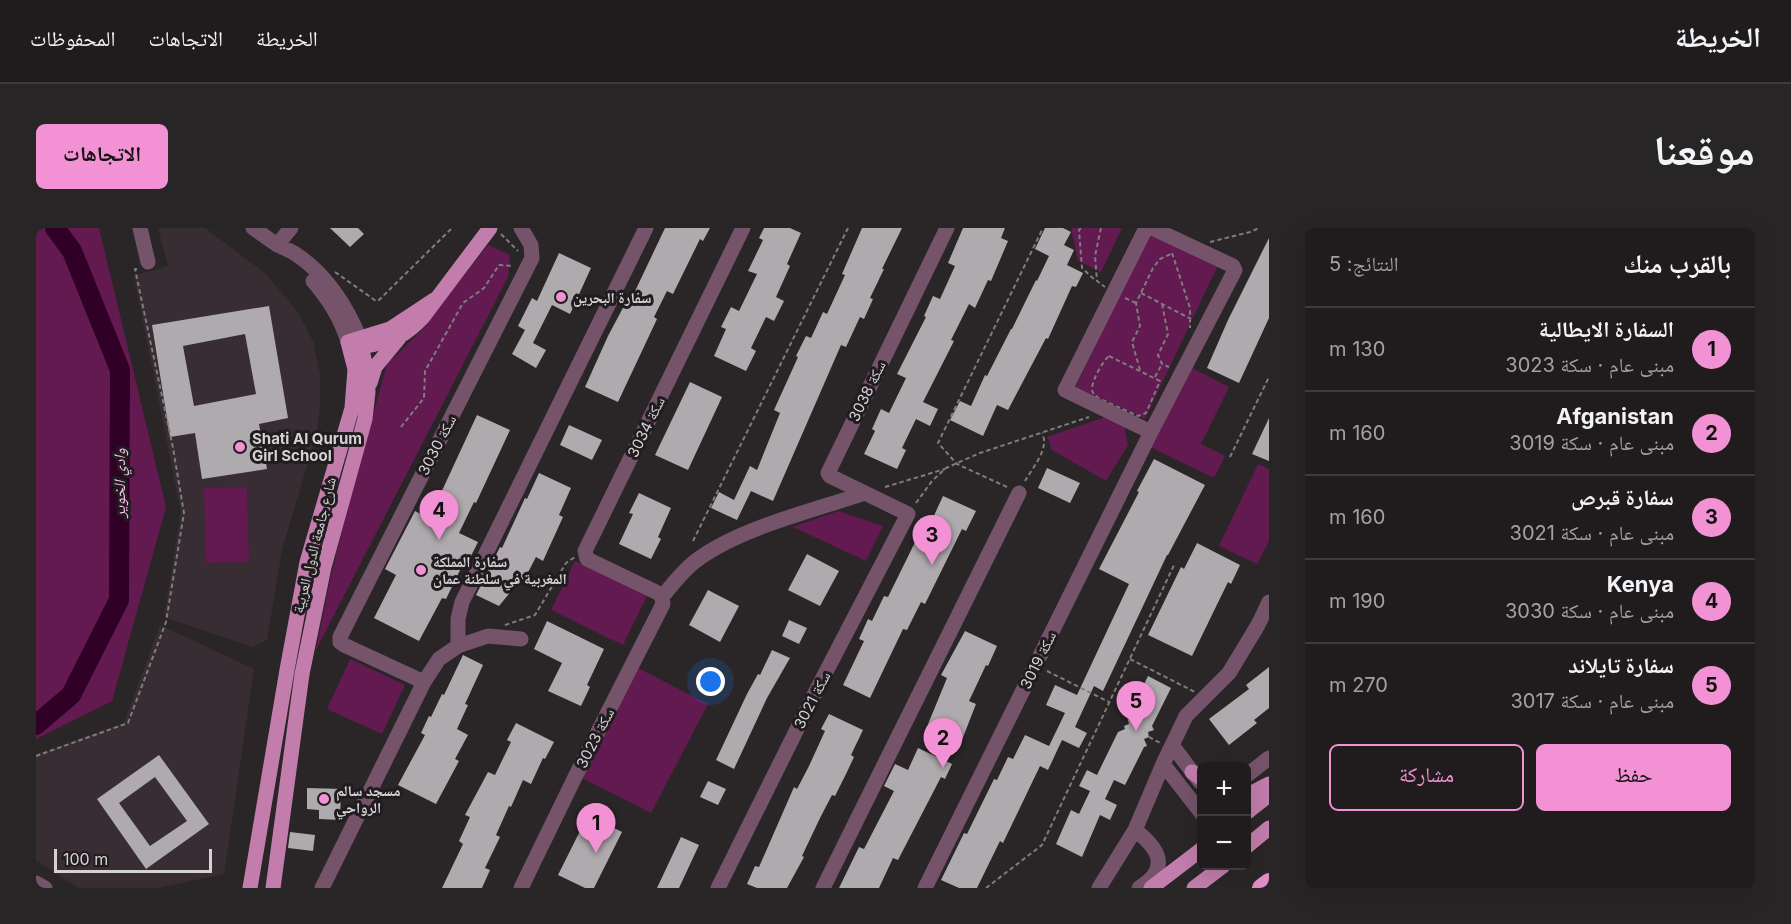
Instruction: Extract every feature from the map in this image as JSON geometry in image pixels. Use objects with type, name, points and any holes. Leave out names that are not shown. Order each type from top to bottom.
[{"type":"highway","points":[[1261,888],[1269,882]]},
{"type":"main road","points":[[368,392],[375,368],[399,338],[411,330],[423,317],[489,228]]},
{"type":"main road","points":[[356,344],[390,329],[434,300]]},
{"type":"main road","points":[[356,344],[399,338]]},
{"type":"main road","name":"شارع جامعة الدول العربية","points":[[273,888],[302,674],[324,567],[365,419],[368,392],[356,344]]},
{"type":"main road","name":"شارع جامعة الدول العربية","points":[[250,888],[307,562],[352,408],[356,344]]},
{"type":"main road","points":[[1251,793],[1269,784]]},
{"type":"main road","points":[[1251,809],[1269,795]]},
{"type":"main road","points":[[1251,842],[1269,828]]},
{"type":"main road","points":[[1151,888],[1197,853]]},
{"type":"main road","points":[[1194,888],[1218,870]]},
{"type":"street","points":[[140,228],[148,262]]},
{"type":"street","name":"شارع جامعة الدول العربية","points":[[253,228],[277,245],[297,255],[319,273],[335,291],[345,308],[356,344]]},
{"type":"street","points":[[277,245],[291,228]]},
{"type":"street","points":[[521,228],[531,245],[527,256]]},
{"type":"street","points":[[458,646],[458,619],[462,602],[646,228]]},
{"type":"street","name":"سكة 3034","points":[[585,551],[743,228]]},
{"type":"street","name":"سكة 3038","points":[[908,514],[830,476],[829,470],[947,228]]},
{"type":"street","points":[[1146,228],[1065,390],[1150,432]]},
{"type":"street","name":"سكة 3019","points":[[925,888],[1150,432],[1235,270],[1233,266],[1152,228]]},
{"type":"street","name":"سكة 3030","points":[[424,682],[344,645],[340,642],[340,638],[527,256]]},
{"type":"street","points":[[823,888],[1019,493]]},
{"type":"street","points":[[585,551],[587,559],[658,594],[691,564],[728,541],[865,494]]},
{"type":"street","name":"سكة 3021","points":[[718,888],[815,693],[908,514]]},
{"type":"street","name":"سكة 3023","points":[[521,888],[575,777],[663,607],[658,594]]},
{"type":"street","points":[[1100,888],[1135,830],[1163,764],[1166,744],[1186,716],[1229,673],[1264,628],[1269,602]]},
{"type":"street","points":[[322,888],[424,682],[439,659],[458,646],[488,636],[521,639]]},
{"type":"street","points":[[1166,744],[1197,777]]},
{"type":"street","points":[[1251,772],[1269,758]]},
{"type":"street","points":[[1163,764],[1197,808]]},
{"type":"street","points":[[1135,830],[1156,850],[1158,864],[1155,875],[1139,888]]},
{"type":"street","points":[[36,883],[45,888]]},
{"type":"path","points":[[328,266],[376,301],[380,300],[452,228]]},
{"type":"path","points":[[401,427],[424,398],[425,371],[463,303],[484,288],[498,265],[513,267],[527,256],[494,228]]},
{"type":"path","points":[[693,541],[848,228]]},
{"type":"path","points":[[1042,433],[1045,439],[1044,446],[1019,493],[957,464],[939,443],[1043,228]]},
{"type":"path","points":[[1097,281],[1095,256],[1101,228]]},
{"type":"path","points":[[1190,246],[1258,228]]},
{"type":"path","points":[[1079,229],[1082,268],[1113,293]]},
{"type":"path","points":[[1140,370],[1132,342],[1140,326],[1136,303],[1160,259],[1172,253],[1190,308],[1190,329]]},
{"type":"path","points":[[36,756],[128,723],[166,622],[184,513],[173,448],[135,269],[149,266],[148,262]]},
{"type":"path","points":[[1141,293],[1191,319]]},
{"type":"path","points":[[1155,377],[1162,364],[1158,351],[1168,334],[1162,304]]},
{"type":"path","points":[[1109,356],[1155,377],[1160,384],[1146,414],[1138,416],[1092,393],[1092,386],[1106,357],[1109,356]]},
{"type":"path","points":[[1230,457],[1269,376]]},
{"type":"path","points":[[865,494],[1107,411]]},
{"type":"path","points":[[908,514],[932,481],[946,468]]},
{"type":"path","points":[[502,626],[535,615],[566,563],[585,551]]},
{"type":"path","points":[[986,888],[1042,845],[1175,563]]},
{"type":"path","points":[[1130,659],[1205,697]]},
{"type":"path","points":[[1035,666],[1109,702]]},
{"type":"path","points":[[1149,737],[1166,744]]},
{"type":"shaded area","points":[[36,228],[99,228],[166,507],[112,701],[36,739]]},
{"type":"shaded area","name":"Shati Al Qurum Girl School","points":[[158,228],[205,228],[265,273],[297,311],[313,341],[320,374],[317,431],[282,550],[267,640],[252,647],[164,617],[181,512],[134,276],[168,266]]},
{"type":"shaded area","points":[[1071,228],[1122,228],[1101,272],[1078,261]]},
{"type":"shaded area","points":[[1150,231],[1219,263],[1145,419],[1076,387]]},
{"type":"shaded area","points":[[488,245],[510,255],[508,277],[316,650],[350,498],[387,364],[420,332]]},
{"type":"shaded area","points":[[1190,367],[1229,387],[1201,444],[1225,456],[1214,478],[1150,447]]},
{"type":"shaded area","points":[[1108,416],[1124,423],[1128,445],[1106,481],[1052,450],[1047,437]]},
{"type":"shaded area","points":[[1258,464],[1269,469],[1269,541],[1257,564],[1219,546]]},
{"type":"shaded area","points":[[247,487],[249,562],[206,563],[204,488]]},
{"type":"shaded area","points":[[838,511],[883,526],[866,561],[793,527]]},
{"type":"shaded area","points":[[575,561],[647,596],[623,645],[551,610]]},
{"type":"shaded area","points":[[160,625],[254,669],[224,874],[158,888],[78,888],[36,860],[36,754],[124,723]]},
{"type":"shaded area","points":[[350,659],[405,685],[382,734],[327,709]]},
{"type":"shaded area","points":[[638,668],[708,704],[651,813],[582,778]]},
{"type":"building","points":[[330,228],[358,228],[364,234],[350,247]]},
{"type":"building","points":[[665,228],[710,228],[703,241],[700,239],[673,294],[667,291],[654,317],[657,319],[618,402],[585,387],[608,336],[625,304],[628,306]]},
{"type":"building","points":[[764,228],[790,228],[801,233],[776,297],[784,301],[774,321],[766,317],[751,348],[756,351],[746,371],[714,356],[726,329],[721,327],[731,307],[739,311],[757,274],[748,271],[763,240],[759,238]]},
{"type":"building","points":[[862,228],[902,228],[882,269],[884,269],[870,298],[873,299],[864,319],[860,317],[846,347],[841,345],[773,501],[751,491],[737,520],[711,508],[719,492],[734,500],[750,466],[757,470],[780,413],[774,410],[798,357],[796,356],[806,336],[811,338],[823,312],[827,314],[845,275],[842,274]]},
{"type":"building","points":[[963,228],[1005,228],[1001,238],[1008,241],[991,281],[988,280],[975,308],[969,304],[951,340],[954,341],[923,402],[938,409],[930,426],[916,419],[902,448],[906,450],[897,469],[864,454],[875,431],[872,429],[881,409],[889,413],[906,378],[897,374],[926,317],[924,316],[933,296],[940,299],[955,266],[948,263]]},
{"type":"building","points":[[1045,228],[1063,228],[1071,232],[1064,245],[1074,250],[1067,265],[1083,273],[1076,287],[1072,286],[1048,339],[1046,338],[1008,410],[997,405],[983,436],[950,420],[960,401],[971,406],[985,375],[987,376],[1037,281],[1049,256],[1035,249]]},
{"type":"building","points":[[1269,238],[1269,318],[1239,383],[1207,368]]},
{"type":"building","points":[[559,253],[591,268],[570,314],[552,305],[533,343],[546,350],[536,368],[512,354],[525,330],[518,326],[532,298],[537,301]]},
{"type":"building","points":[[269,306],[288,418],[259,424],[267,469],[202,479],[195,433],[170,437],[152,325]],"holes":[[[245,334],[256,394],[194,406],[183,346]]]},
{"type":"building","points":[[690,382],[722,397],[688,470],[655,455]]},
{"type":"building","points":[[477,415],[510,430],[476,503],[474,502],[459,533],[478,542],[464,570],[461,568],[446,599],[442,598],[419,641],[374,618],[396,575],[385,569],[415,511],[427,517],[438,494],[440,495]]},
{"type":"building","points":[[1269,418],[1269,461],[1252,454]]},
{"type":"building","points":[[569,425],[602,440],[592,460],[560,445]]},
{"type":"building","points":[[1154,459],[1205,485],[1167,555],[1103,691],[1094,686],[1075,727],[1087,733],[1079,748],[1062,740],[1048,770],[1040,766],[1003,843],[1000,841],[977,888],[959,888],[941,880],[994,779],[997,780],[1008,757],[1013,759],[1025,735],[1049,746],[1065,713],[1046,705],[1055,685],[1077,695],[1129,584],[1099,569]]},
{"type":"building","points":[[1047,468],[1080,483],[1070,503],[1038,488]]},
{"type":"building","points":[[539,473],[571,488],[559,515],[563,517],[543,561],[536,557],[524,580],[521,579],[499,606],[476,595]]},
{"type":"building","points":[[639,493],[671,508],[658,537],[661,539],[651,559],[619,544],[633,514],[629,513]]},
{"type":"building","points":[[943,496],[976,511],[966,531],[962,529],[925,604],[921,602],[907,630],[903,629],[870,698],[843,685],[864,641],[859,639],[868,619],[872,621],[884,596],[888,597],[926,520],[931,522]]},
{"type":"building","points":[[1197,543],[1240,565],[1231,584],[1228,582],[1192,656],[1148,635],[1181,567],[1184,569]]},
{"type":"building","points":[[807,554],[839,571],[820,606],[788,590]]},
{"type":"building","points":[[708,590],[739,606],[720,642],[689,625]]},
{"type":"building","points":[[789,620],[807,628],[799,644],[782,636]]},
{"type":"building","points":[[547,621],[604,649],[587,685],[590,687],[581,706],[548,691],[562,663],[534,649]]},
{"type":"building","points":[[965,631],[997,646],[969,701],[976,704],[960,745],[926,729],[947,678],[941,675]]},
{"type":"building","points":[[772,650],[790,658],[767,698],[734,769],[716,760],[747,694],[758,674],[760,675]]},
{"type":"building","points":[[463,655],[483,665],[465,704],[468,705],[457,729],[468,735],[455,759],[459,761],[436,804],[398,785],[425,735],[421,733],[429,716],[431,717],[442,694],[444,695]]},
{"type":"building","points":[[1269,667],[1269,708],[1254,720],[1257,723],[1229,745],[1209,719],[1249,689],[1246,685]]},
{"type":"building","points":[[1148,676],[1171,688],[1152,726],[1154,730],[1148,732],[1149,737],[1144,739],[1147,746],[1144,747],[1125,785],[1114,780],[1105,799],[1117,805],[1110,820],[1100,815],[1082,857],[1056,844],[1071,810],[1079,814],[1090,791],[1079,786],[1087,770],[1097,775],[1118,732],[1129,724],[1127,717],[1144,710],[1134,705]]},
{"type":"building","points":[[829,714],[863,730],[851,755],[854,757],[847,772],[820,818],[802,856],[804,857],[787,888],[757,888],[747,884],[755,866],[759,867],[794,787],[797,789],[809,766],[825,731],[821,729]]},
{"type":"building","points":[[516,723],[554,742],[545,759],[543,758],[531,784],[523,780],[511,807],[509,806],[496,835],[500,837],[485,868],[490,870],[482,888],[442,888],[463,844],[459,841],[470,817],[465,815],[488,772],[495,775],[511,742],[507,740]]},
{"type":"building","points":[[918,748],[952,764],[945,779],[941,777],[898,860],[893,858],[879,888],[839,888],[859,847],[864,849],[894,791],[884,786],[895,764],[908,770]]},
{"type":"building","points":[[159,755],[209,824],[146,869],[97,799]],"holes":[[[155,777],[187,821],[150,846],[119,803]]]},
{"type":"building","points":[[708,781],[726,789],[718,805],[700,797]]},
{"type":"building","name":"مسجد سالم الرواحي","points":[[307,788],[341,789],[340,820],[319,819],[319,810],[307,809]]},
{"type":"building","points":[[588,815],[622,832],[594,888],[585,888],[558,875]]},
{"type":"building","points":[[290,832],[315,835],[313,851],[288,848]]},
{"type":"building","points":[[681,837],[699,845],[679,888],[657,888]]},
{"type":"waterway","name":"وادي الخوير","points":[[36,725],[71,695],[119,600],[120,370],[72,251],[55,228]]},
{"type":"place","name":"سفارة البحرين","points":[[561,297]]},
{"type":"place","name":"Shati Al Qurum Girl School","points":[[240,447]]},
{"type":"place","name":"Kenya","points":[[439,540]]},
{"type":"place","name":"سفارة قبرص","points":[[932,565]]},
{"type":"place","name":"سفارة المملكة المغربية في سلطنة عمان","points":[[421,570]]},
{"type":"place","name":"سفارة تايلاند","points":[[1136,731]]},
{"type":"place","name":"Afganistan","points":[[943,768]]},
{"type":"place","name":"مسجد سالم الرواحي","points":[[324,799]]},
{"type":"place","name":"السفارة الايطالية","points":[[596,853]]}]
